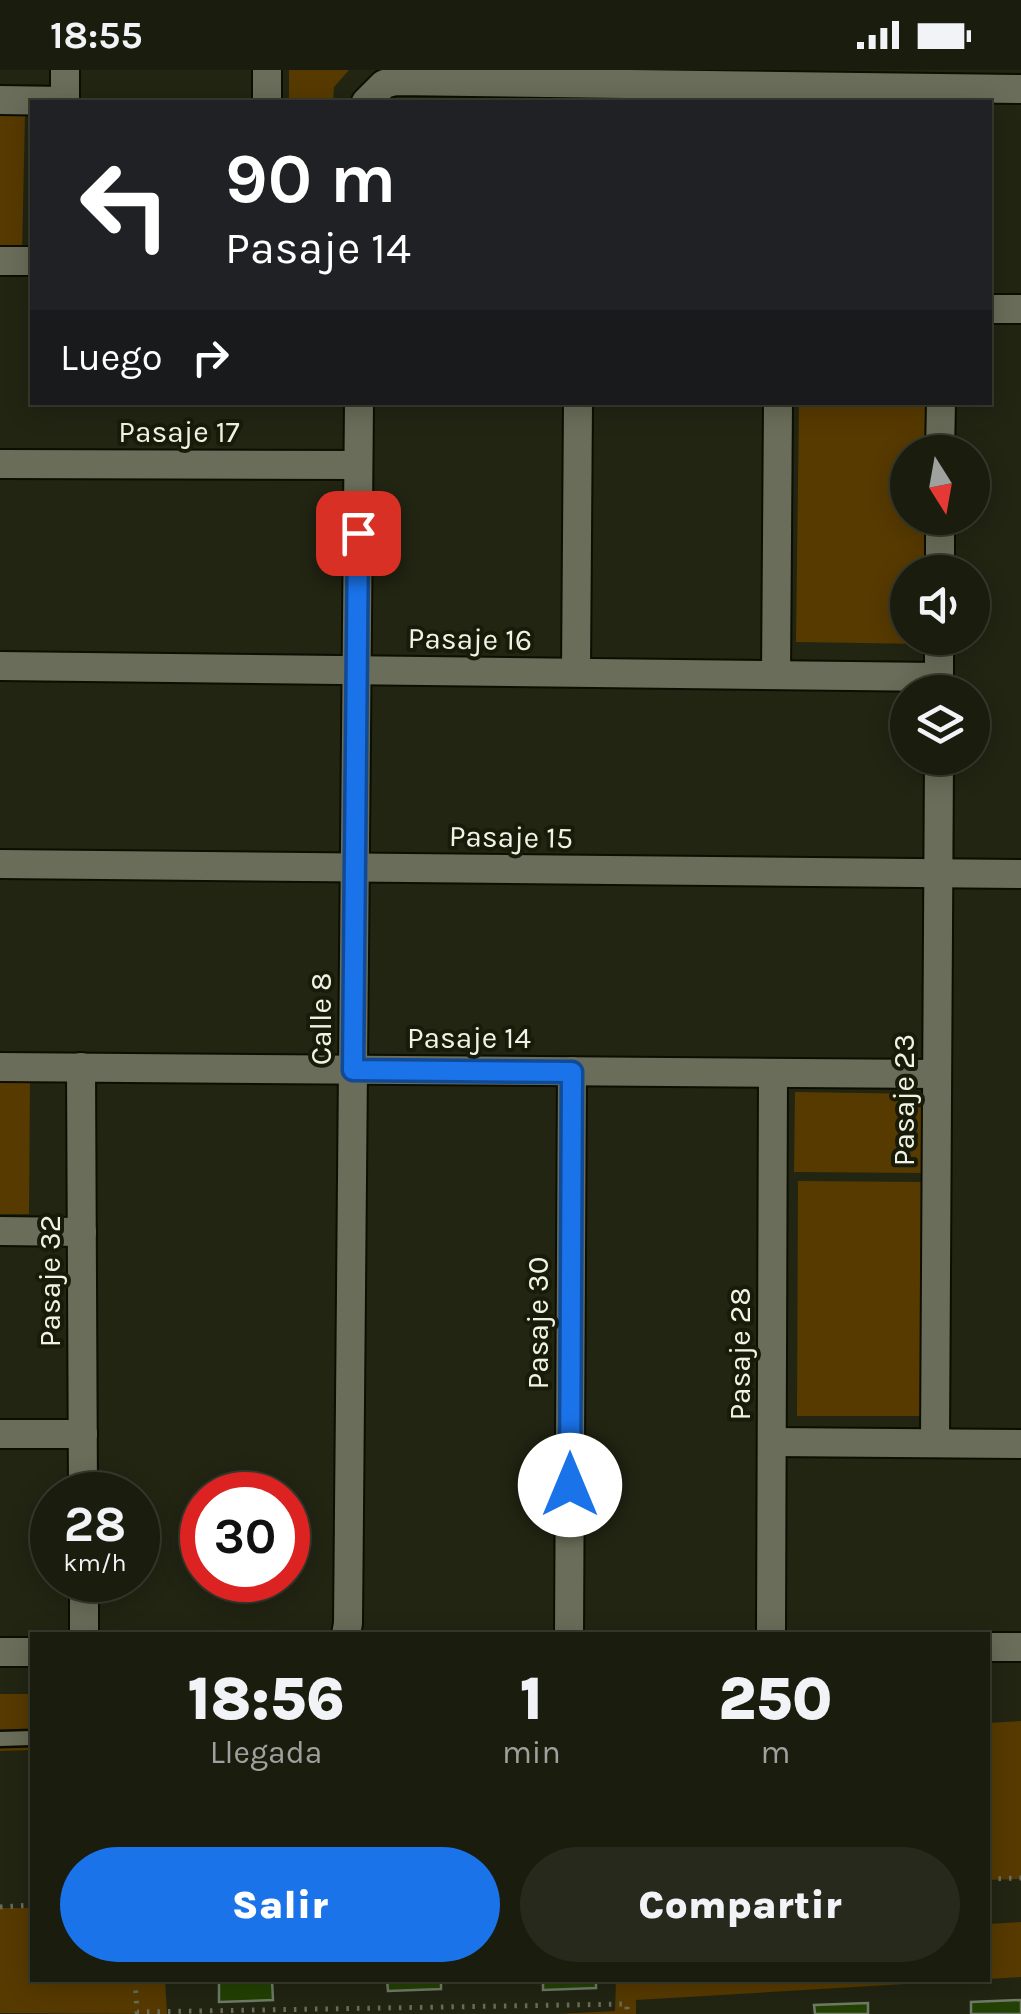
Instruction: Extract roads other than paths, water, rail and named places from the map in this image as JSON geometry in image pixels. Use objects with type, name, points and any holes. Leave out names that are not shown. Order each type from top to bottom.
[{"type":"street","points":[[65,70],[65,100]]},
{"type":"street","points":[[267,70],[267,100]]},
{"type":"street","points":[[371,96],[384,84],[396,81],[1021,90]]},
{"type":"street","points":[[0,100],[30,101]]},
{"type":"street","points":[[0,261],[30,261]]},
{"type":"street","points":[[992,309],[1021,309]]},
{"type":"street","name":"Calle 8","points":[[346,1632],[359,405]]},
{"type":"street","points":[[576,672],[578,405]]},
{"type":"street","points":[[776,675],[778,405]]},
{"type":"street","points":[[940,435],[941,405]]},
{"type":"street","name":"Pasaje 17","points":[[0,464],[358,465]]},
{"type":"street","name":"Pasaje 16","points":[[0,666],[776,675],[890,682]]},
{"type":"street","name":"Pasaje 23","points":[[935,1443],[939,775]]},
{"type":"street","name":"Pasaje 15","points":[[0,864],[1021,874]]},
{"type":"street","name":"Pasaje 14","points":[[0,1067],[937,1074]]},
{"type":"street","name":"Pasaje 32","points":[[81,1067],[83,1472]]},
{"type":"street","name":"Pasaje 30","points":[[569,1632],[572,1072]]},
{"type":"street","name":"Pasaje 28","points":[[771,1632],[774,1073]]},
{"type":"street","points":[[0,1231],[82,1232]]},
{"type":"street","points":[[0,1434],[83,1434]]},
{"type":"street","points":[[772,1442],[1021,1444]]},
{"type":"street","points":[[84,1602],[84,1632]]},
{"type":"street","points":[[990,1646],[1021,1647]]},
{"type":"street","points":[[0,1652],[30,1652]]},
{"type":"lane","points":[[0,1738],[30,1738]]}]
